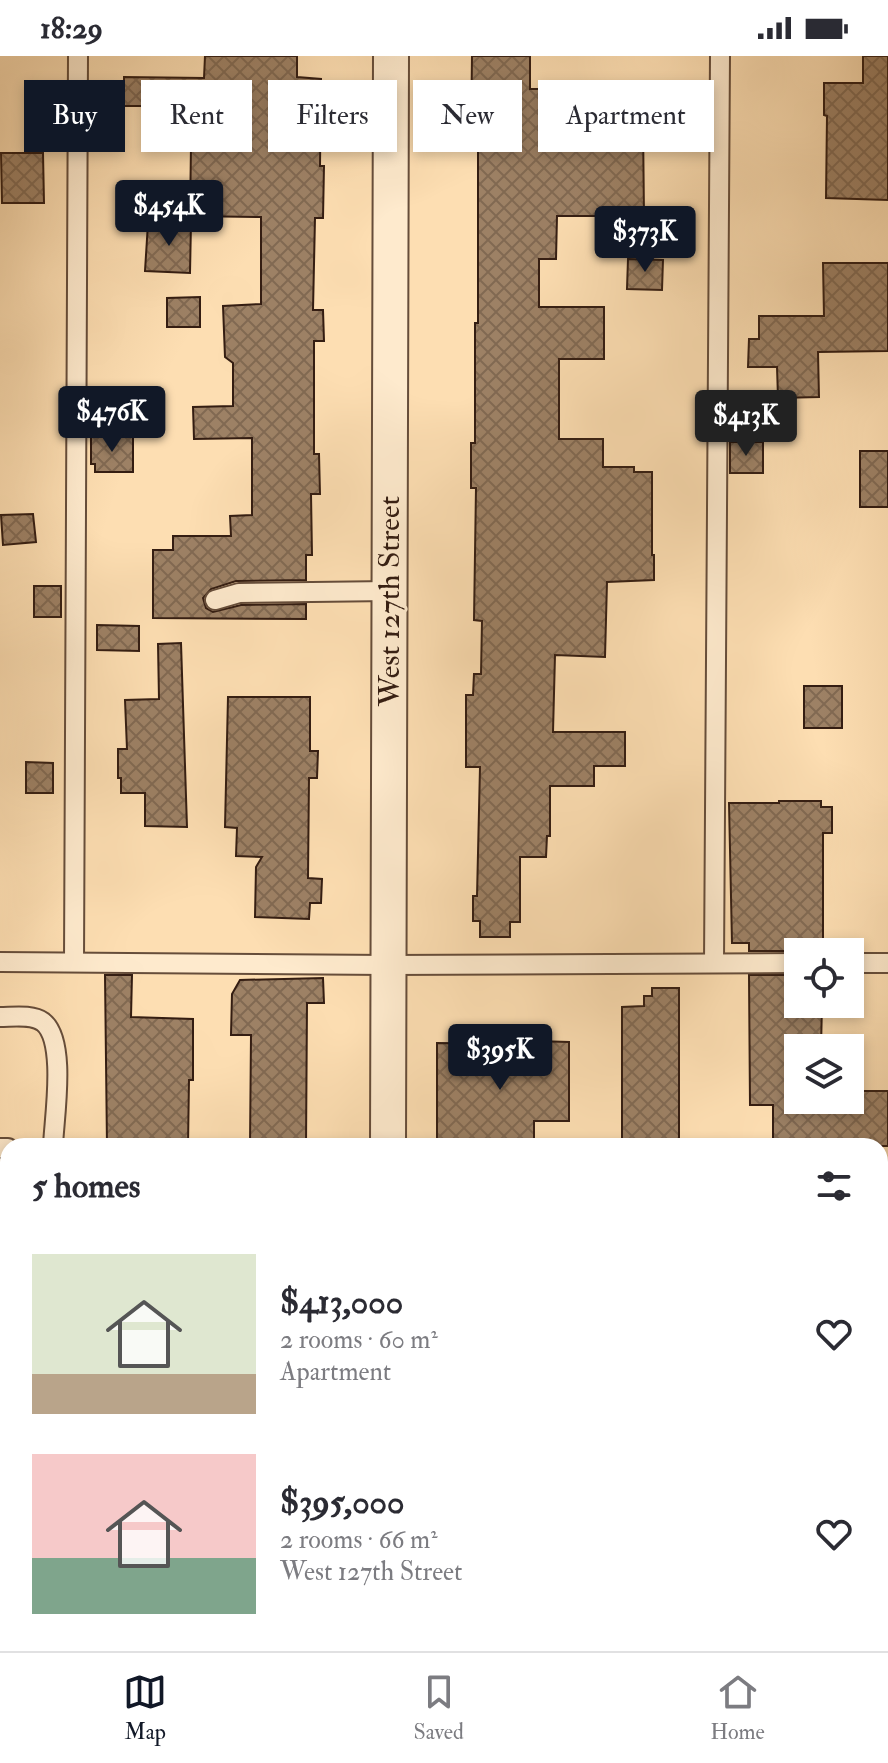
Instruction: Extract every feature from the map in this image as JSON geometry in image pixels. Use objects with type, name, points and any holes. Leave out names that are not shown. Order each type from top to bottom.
[{"type":"street","name":"West 127th Street","points":[[388,1138],[391,56]]},
{"type":"lane","points":[[74,962],[78,56]]},
{"type":"lane","points":[[714,963],[720,56]]},
{"type":"lane","points":[[215,600],[239,593],[389,591]]},
{"type":"lane","points":[[0,962],[388,965],[784,963]]},
{"type":"lane","points":[[864,963],[888,963]]},
{"type":"lane","points":[[0,1017],[32,1017],[43,1022],[55,1042],[53,1138]]},
{"type":"building","points":[[205,56],[297,56],[297,77],[321,79],[268,80],[268,152],[320,152],[320,166],[324,166],[323,218],[315,218],[313,310],[323,310],[324,341],[314,341],[314,454],[319,454],[320,494],[311,494],[312,555],[306,555],[306,580],[236,581],[211,589],[203,598],[206,608],[213,612],[241,605],[306,604],[306,619],[153,618],[153,550],[173,550],[173,536],[231,536],[230,516],[252,515],[252,438],[194,439],[193,407],[233,406],[233,363],[225,357],[223,306],[261,304],[261,217],[190,216],[191,152],[252,152],[252,80],[141,80],[141,106],[125,106],[124,77],[204,78]]},
{"type":"building","points":[[472,56],[530,56],[530,89],[538,89],[538,152],[643,152],[644,216],[557,216],[556,259],[539,259],[539,307],[604,307],[604,359],[559,359],[559,439],[603,439],[603,467],[634,467],[634,472],[652,472],[654,580],[607,582],[605,657],[555,655],[553,732],[625,732],[625,766],[594,766],[594,786],[550,786],[550,836],[547,836],[546,857],[520,857],[520,922],[510,922],[510,937],[480,937],[480,921],[473,921],[473,896],[477,896],[480,767],[466,767],[466,695],[473,695],[474,674],[481,674],[482,621],[474,620],[476,488],[471,488],[471,443],[475,443],[475,323],[478,323],[478,152],[522,152],[522,80],[472,80]]},
{"type":"building","points":[[863,56],[888,56],[888,200],[826,198],[827,116],[824,115],[824,83],[863,83]]},
{"type":"building","points":[[1,153],[43,153],[44,203],[2,203]]},
{"type":"building","points":[[148,223],[191,223],[190,273],[145,271]]},
{"type":"building","points":[[628,259],[663,260],[662,290],[627,289]]},
{"type":"building","points":[[823,263],[888,263],[888,351],[818,352],[819,397],[778,398],[777,367],[748,367],[749,339],[759,339],[759,316],[824,316]]},
{"type":"building","points":[[200,297],[200,327],[167,327],[167,298]]},
{"type":"building","points":[[91,437],[133,437],[133,472],[95,472],[95,464],[91,464]]},
{"type":"building","points":[[730,442],[763,442],[763,473],[730,473]]},
{"type":"building","points":[[860,451],[888,451],[888,507],[860,507]]},
{"type":"building","points":[[33,514],[36,542],[3,545],[1,515]]},
{"type":"building","points":[[34,586],[61,586],[61,617],[34,617]]},
{"type":"building","points":[[97,625],[139,626],[139,651],[97,650]]},
{"type":"building","points":[[181,643],[187,827],[145,826],[145,793],[121,793],[121,778],[118,778],[118,749],[127,749],[125,700],[159,699],[158,644]]},
{"type":"building","points":[[804,686],[842,686],[842,728],[804,728]]},
{"type":"building","points":[[228,697],[310,697],[310,751],[318,751],[317,778],[309,778],[308,878],[322,879],[321,903],[310,903],[309,919],[255,917],[256,867],[262,857],[236,856],[237,828],[225,827]]},
{"type":"building","points":[[26,762],[53,763],[53,793],[26,793]]},
{"type":"building","points":[[821,801],[821,807],[832,807],[832,833],[823,833],[823,938],[784,938],[784,951],[749,951],[749,943],[732,943],[729,803]]},
{"type":"building","points":[[105,975],[132,975],[131,1017],[193,1019],[193,1080],[189,1080],[188,1138],[107,1138]]},
{"type":"building","points":[[749,975],[784,975],[784,1018],[822,1018],[821,1034],[784,1034],[784,1114],[864,1114],[864,1091],[888,1091],[888,1138],[773,1138],[773,1105],[750,1105]]},
{"type":"building","points":[[323,978],[324,1003],[307,1003],[306,1138],[250,1138],[251,1035],[231,1035],[232,994],[240,980]]},
{"type":"building","points":[[652,988],[679,988],[679,1138],[622,1138],[622,1007],[644,1006],[644,996],[652,996]]},
{"type":"building","points":[[535,1041],[569,1042],[569,1121],[534,1121],[534,1138],[437,1138],[437,1043],[535,1044]]}]
